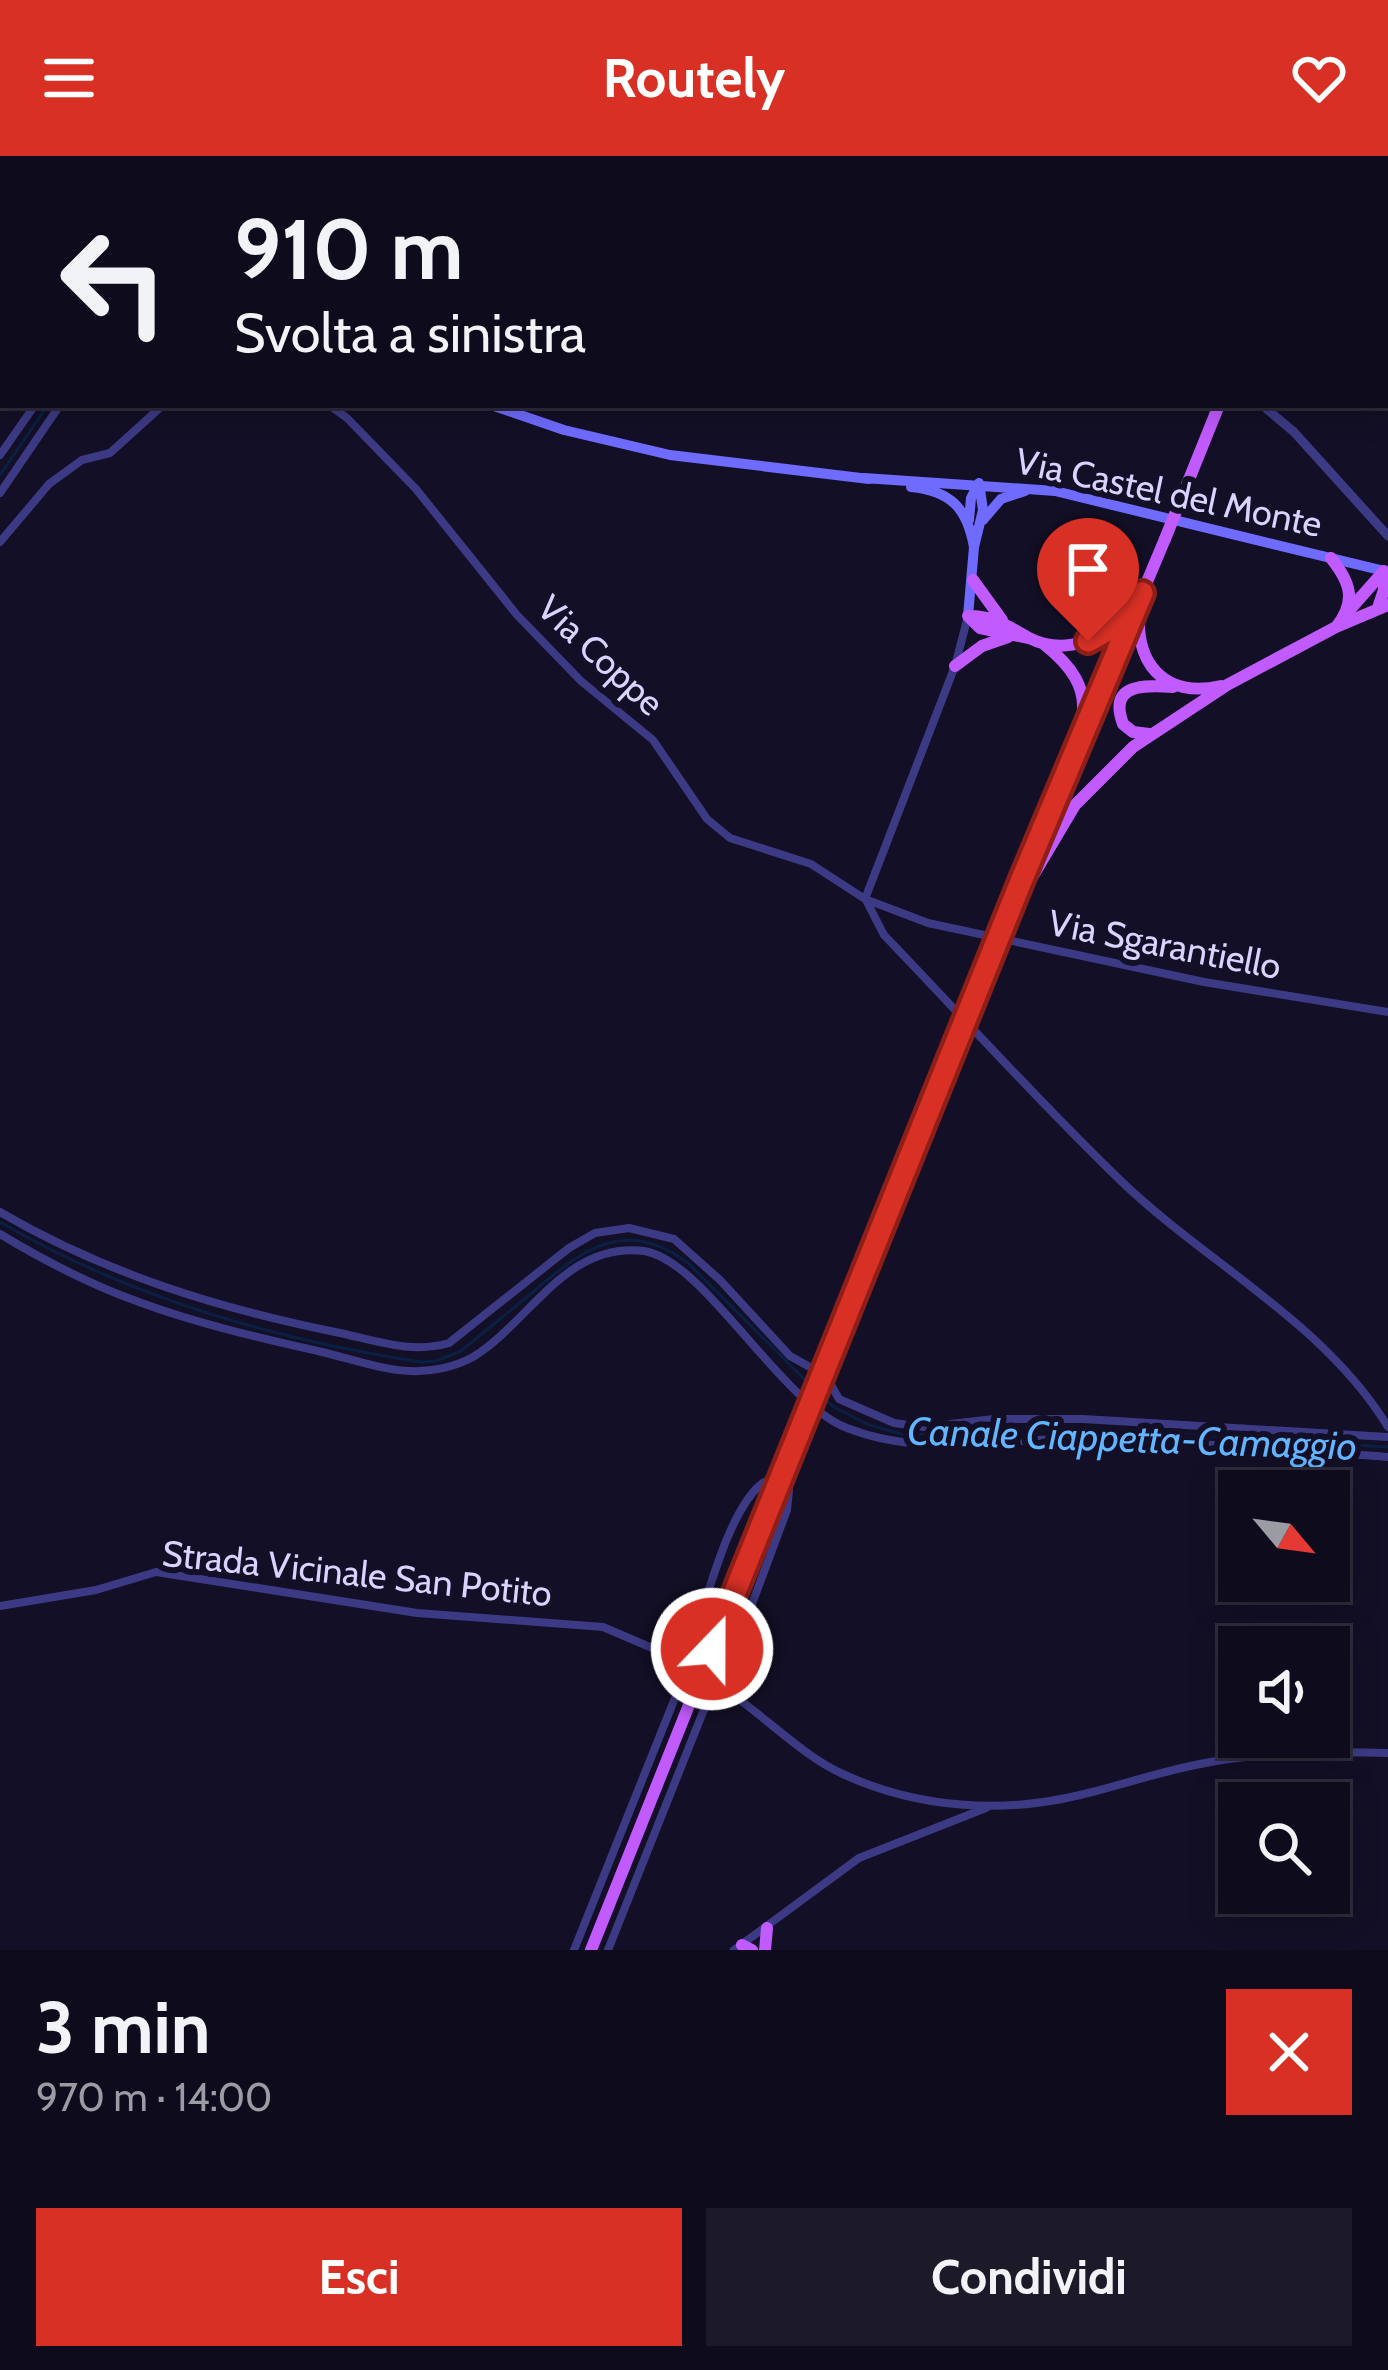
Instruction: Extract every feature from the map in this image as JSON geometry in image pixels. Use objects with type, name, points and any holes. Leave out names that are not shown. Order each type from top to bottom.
[{"type":"main road","points":[[500,408],[564,430],[670,455],[864,478],[942,493],[958,503],[974,524]]},
{"type":"main road","points":[[591,1950],[1218,408]]},
{"type":"main road","name":"Via Castel del Monte","points":[[864,478],[1040,489],[1386,572]]},
{"type":"main road","points":[[968,616],[974,580],[974,524],[982,500],[979,483]]},
{"type":"main road","points":[[974,524],[1000,499],[1040,489]]},
{"type":"main road","points":[[1331,558],[1348,585],[1346,614]]},
{"type":"main road","points":[[1009,916],[1075,805],[1105,771],[1150,734],[1227,685],[1383,606],[1386,572]]},
{"type":"main road","points":[[1336,627],[1386,572]]},
{"type":"main road","points":[[974,580],[1003,621]]},
{"type":"main road","points":[[968,616],[980,628],[1009,637],[1072,645],[1111,628],[1142,593]]},
{"type":"main road","points":[[1142,593],[1139,641],[1147,663],[1174,687]]},
{"type":"main road","points":[[968,616],[1003,621],[1067,663],[1080,684],[1084,710],[1070,764]]},
{"type":"main road","points":[[956,666],[982,646],[1009,637]]},
{"type":"main road","points":[[1150,734],[1128,729],[1119,714],[1120,702],[1129,690],[1141,685],[1205,690],[1227,685]]},
{"type":"main road","points":[[765,1950],[767,1928]]},
{"type":"street","points":[[0,454],[33,408]]},
{"type":"street","points":[[0,493],[59,408]]},
{"type":"street","points":[[0,542],[49,484],[82,460],[110,452],[160,408]]},
{"type":"street","name":"Via Coppe","points":[[332,408],[416,489],[532,632],[580,680],[653,740],[718,829],[745,845],[811,865],[865,899]]},
{"type":"street","points":[[1266,408],[1294,432],[1388,536]]},
{"type":"street","points":[[968,616],[956,666],[865,899],[884,935],[1120,1180],[1312,1339],[1348,1374],[1388,1427]]},
{"type":"street","name":"Via Sgarantiello","points":[[865,899],[928,923],[1086,959],[1388,1012]]},
{"type":"street","points":[[0,1211],[83,1255],[252,1316],[428,1349],[449,1343],[549,1262],[596,1233],[628,1228],[674,1239],[790,1356],[826,1376],[838,1400],[894,1424],[924,1427],[999,1419],[1083,1419],[1388,1438]]},
{"type":"street","points":[[0,1234],[136,1301],[238,1333],[410,1371],[446,1368],[473,1357],[561,1278],[606,1252],[647,1252],[680,1268],[785,1379],[841,1426],[901,1445],[1085,1439],[1388,1457]]},
{"type":"street","points":[[549,1262],[561,1278]]},
{"type":"street","points":[[136,1301],[144,1280]]},
{"type":"street","points":[[745,1337],[760,1323]]},
{"type":"street","points":[[349,1358],[356,1336]]},
{"type":"street","points":[[999,1419],[1000,1442]]},
{"type":"street","points":[[1224,1448],[1226,1429]]},
{"type":"street","points":[[574,1950],[677,1693],[730,1532],[760,1484],[773,1478],[785,1482],[790,1498],[783,1526],[723,1682],[704,1712],[608,1950]]},
{"type":"street","name":"Strada Vicinale San Potito","points":[[0,1606],[96,1590],[156,1571],[417,1613],[603,1627],[685,1662]]},
{"type":"street","points":[[723,1682],[726,1690],[842,1774],[891,1792],[965,1806],[1074,1797],[1198,1764],[1310,1751],[1388,1753]]},
{"type":"street","points":[[742,1948],[810,1891],[860,1858],[990,1807]]},
{"type":"waterway","name":"Canale Ciappetta-Camaggio","points":[[0,475],[46,408]]},
{"type":"waterway","name":"Canale Ciappetta-Camaggio","points":[[0,1222],[100,1272],[204,1312],[312,1341],[421,1362],[461,1351],[551,1276],[588,1252],[625,1240],[645,1242],[688,1263],[812,1387]]},
{"type":"waterway","name":"Canale Ciappetta-Camaggio","points":[[819,1394],[869,1425],[905,1435],[1084,1428],[1388,1447]]},
{"type":"route","points":[[712,1649],[1142,593],[1111,628],[1088,641]]}]
